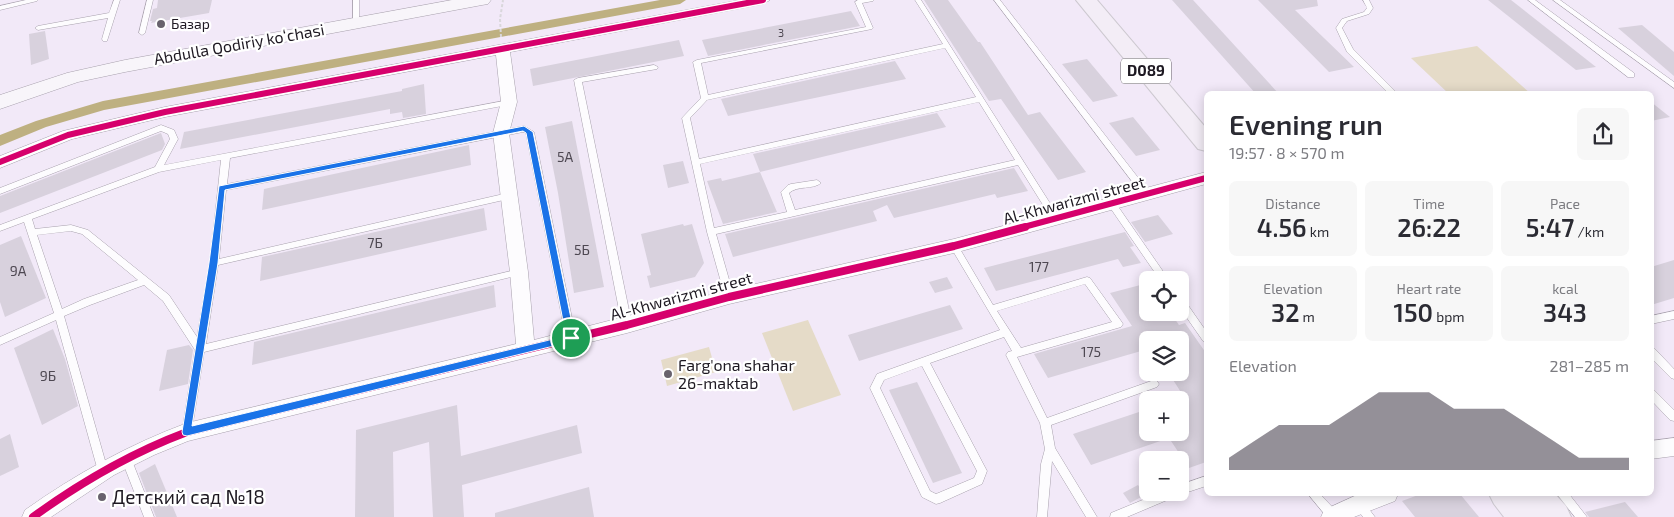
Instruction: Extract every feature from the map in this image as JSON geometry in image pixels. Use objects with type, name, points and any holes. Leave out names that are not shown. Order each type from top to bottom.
[{"type":"main road","name":"D089","points":[[1086,0],[1204,140]]},
{"type":"main road","name":"D089","points":[[1106,0],[1204,113]]},
{"type":"main road","points":[[1507,496],[1525,517]]},
{"type":"main road","points":[[1537,496],[1554,517]]},
{"type":"street","name":"Abdulla Qodiriy koʻchasi","points":[[0,102],[74,77],[125,66],[482,0]]},
{"type":"street","points":[[0,162],[68,135],[165,112],[763,0]]},
{"type":"street","points":[[502,48],[509,102],[501,133],[519,272],[526,350]]},
{"type":"street","name":"Al-Khwarizmi street","points":[[33,517],[126,458],[153,444],[187,432],[627,325],[729,297],[954,246],[1204,179]]},
{"type":"street","points":[[1654,450],[1674,447]]},
{"type":"street","points":[[1333,516],[1364,510],[1384,496]]},
{"type":"lane","points":[[0,8],[35,0]]},
{"type":"lane","points":[[105,39],[117,0]]},
{"type":"lane","points":[[142,33],[150,0]]},
{"type":"lane","points":[[356,0],[356,23]]},
{"type":"lane","points":[[705,98],[697,62],[870,28],[858,2],[871,0]]},
{"type":"lane","points":[[918,0],[1056,219]]},
{"type":"lane","points":[[997,0],[1147,195]]},
{"type":"lane","points":[[1366,0],[1370,8],[1367,13],[1344,20],[1339,28],[1350,50],[1391,91]]},
{"type":"lane","points":[[1531,0],[1631,75]]},
{"type":"lane","points":[[1556,0],[1674,86]]},
{"type":"lane","points":[[38,28],[112,15]]},
{"type":"lane","points":[[729,297],[711,232],[686,118],[705,98],[946,45]]},
{"type":"lane","points":[[627,325],[578,80],[654,67]]},
{"type":"lane","points":[[696,162],[980,100]]},
{"type":"lane","points":[[0,228],[158,169],[509,102]]},
{"type":"lane","points":[[0,191],[161,128],[171,132],[174,140],[158,169]]},
{"type":"lane","points":[[222,188],[524,129],[530,132],[571,338]]},
{"type":"lane","points":[[187,432],[214,263],[226,155]]},
{"type":"lane","points":[[711,232],[1021,162]]},
{"type":"lane","points":[[792,214],[785,192],[791,188],[817,183]]},
{"type":"lane","points":[[214,263],[508,196]]},
{"type":"lane","points":[[1112,204],[1160,271]]},
{"type":"lane","points":[[28,218],[60,315],[103,471]]},
{"type":"lane","points":[[32,232],[71,228],[86,232],[166,298],[200,349]]},
{"type":"lane","points":[[954,246],[1019,353]]},
{"type":"lane","points":[[200,349],[519,272]]},
{"type":"lane","points":[[991,309],[1087,280],[1118,324],[1011,355],[1045,423],[1050,449],[1092,517]]},
{"type":"lane","points":[[0,342],[102,296],[146,281]]},
{"type":"lane","points":[[1189,314],[1204,335]]},
{"type":"lane","points":[[1654,319],[1674,315]]},
{"type":"lane","points":[[925,362],[982,471],[978,481],[936,499],[926,494],[875,388],[880,378],[1006,332]]},
{"type":"lane","points":[[1654,354],[1674,375]]},
{"type":"lane","points":[[1045,423],[1154,384]]},
{"type":"lane","points":[[1654,396],[1674,417]]},
{"type":"lane","points":[[1042,517],[1046,464],[1050,449]]},
{"type":"lane","points":[[126,458],[148,517]]},
{"type":"lane","points":[[1189,487],[1204,482]]},
{"type":"lane","points":[[1315,496],[1333,516]]},
{"type":"lane","points":[[1564,496],[1582,517]]},
{"type":"lane","points":[[1115,517],[1153,501]]},
{"type":"path","points":[[502,48],[500,19],[503,0]]},
{"type":"shaded area","points":[[1477,46],[1528,91],[1446,91],[1411,58]]},
{"type":"shaded area","points":[[808,320],[841,395],[793,411],[762,333]]},
{"type":"shaded area","points":[[709,347],[716,372],[667,386],[661,360]]},
{"type":"building","points":[[158,0],[212,0],[209,13],[151,23],[153,9],[157,8]]},
{"type":"building","points":[[924,0],[948,0],[978,42],[980,42],[1028,115],[1040,112],[1086,172],[1058,180],[1001,99],[989,101]]},
{"type":"building","points":[[1172,0],[1193,0],[1276,91],[1253,91]]},
{"type":"building","points":[[1258,0],[1317,0],[1318,6],[1295,10],[1354,67],[1329,72]]},
{"type":"building","points":[[1488,0],[1511,0],[1596,67],[1576,70]]},
{"type":"building","points":[[851,11],[860,26],[708,56],[702,40]]},
{"type":"building","points":[[1642,25],[1674,52],[1674,76],[1618,28]]},
{"type":"building","points":[[45,31],[49,59],[31,65],[29,34]]},
{"type":"building","points":[[679,40],[684,56],[533,86],[530,69]]},
{"type":"building","points":[[1087,59],[1118,96],[1093,102],[1062,64]]},
{"type":"building","points":[[895,61],[906,79],[728,116],[721,99]]},
{"type":"building","points":[[424,84],[426,114],[403,118],[402,112],[390,114],[390,109],[180,149],[184,132],[402,91],[402,89]]},
{"type":"building","points":[[1654,104],[1670,117],[1654,120]]},
{"type":"building","points":[[937,113],[946,127],[760,172],[753,154]]},
{"type":"building","points":[[1133,117],[1160,150],[1136,156],[1109,123]]},
{"type":"building","points":[[572,121],[604,287],[574,293],[545,127]]},
{"type":"building","points":[[161,133],[165,144],[162,150],[0,213],[0,196]]},
{"type":"building","points":[[469,145],[471,165],[262,210],[264,189]]},
{"type":"building","points":[[683,161],[689,183],[668,188],[663,165]]},
{"type":"building","points":[[1014,168],[1028,191],[997,198],[995,194],[894,218],[887,205],[873,211],[877,221],[733,257],[725,234]]},
{"type":"building","points":[[760,172],[777,212],[723,224],[707,181],[721,178],[722,181]]},
{"type":"building","points":[[484,208],[487,230],[260,281],[262,257]]},
{"type":"building","points":[[1158,215],[1173,234],[1145,242],[1131,222]]},
{"type":"building","points":[[683,224],[684,226],[692,224],[704,263],[695,277],[650,288],[647,276],[651,275],[641,234]]},
{"type":"building","points":[[1125,232],[1134,246],[1130,247],[1141,263],[1123,267],[1118,259],[996,291],[984,268]]},
{"type":"building","points":[[21,236],[46,298],[5,317],[0,302],[0,245]]},
{"type":"building","points":[[1674,260],[1674,298],[1654,304],[1654,266]]},
{"type":"building","points":[[947,277],[953,288],[935,293],[929,282]]},
{"type":"building","points":[[494,285],[496,307],[252,365],[254,342]]},
{"type":"building","points":[[1139,285],[1139,321],[1176,321],[1179,325],[1185,323],[1204,350],[1204,463],[1189,468],[1189,451],[1178,451],[1171,441],[1189,441],[1189,391],[1180,391],[1174,381],[1189,381],[1189,331],[1139,331],[1139,352],[1048,378],[1034,354],[1132,326],[1110,293]]},
{"type":"building","points":[[950,305],[963,329],[859,361],[848,335]]},
{"type":"building","points":[[53,329],[65,359],[78,406],[42,425],[14,348]]},
{"type":"building","points":[[189,345],[193,350],[188,384],[159,391],[167,350]]},
{"type":"building","points":[[917,382],[962,473],[933,483],[889,390]]},
{"type":"building","points":[[457,405],[461,456],[577,425],[582,453],[462,485],[464,517],[433,517],[429,442],[393,452],[394,517],[355,517],[356,430]]},
{"type":"building","points":[[1139,412],[1139,441],[1160,441],[1091,465],[1073,434]]},
{"type":"building","points":[[10,434],[19,467],[0,476],[0,439]]},
{"type":"building","points":[[155,464],[177,517],[156,517],[139,473]]},
{"type":"building","points":[[1138,485],[1139,486],[1139,498],[1130,503],[1123,493]]},
{"type":"building","points":[[589,487],[594,517],[495,517],[495,513]]},
{"type":"building","points":[[1416,496],[1462,496],[1479,517],[1415,517],[1402,501]]},
{"type":"building","points":[[1625,502],[1638,517],[1589,517],[1585,512]]},
{"type":"waterway","points":[[0,141],[41,124],[103,106],[680,0]]},
{"type":"cycle path","points":[[0,162],[68,135],[165,112],[763,0]]},
{"type":"cycle path","points":[[33,517],[107,468],[146,448],[187,432],[627,325],[729,297],[954,246],[1204,179]]},
{"type":"place","name":"Базар","points":[[161,24]]},
{"type":"place","name":"Farg'ona shahar 26-maktab","points":[[668,374]]},
{"type":"place","name":"Детский сад №18","points":[[102,497]]},
{"type":"route","points":[[524,129],[530,132],[571,338],[187,432],[214,263],[222,188],[524,129]]}]
